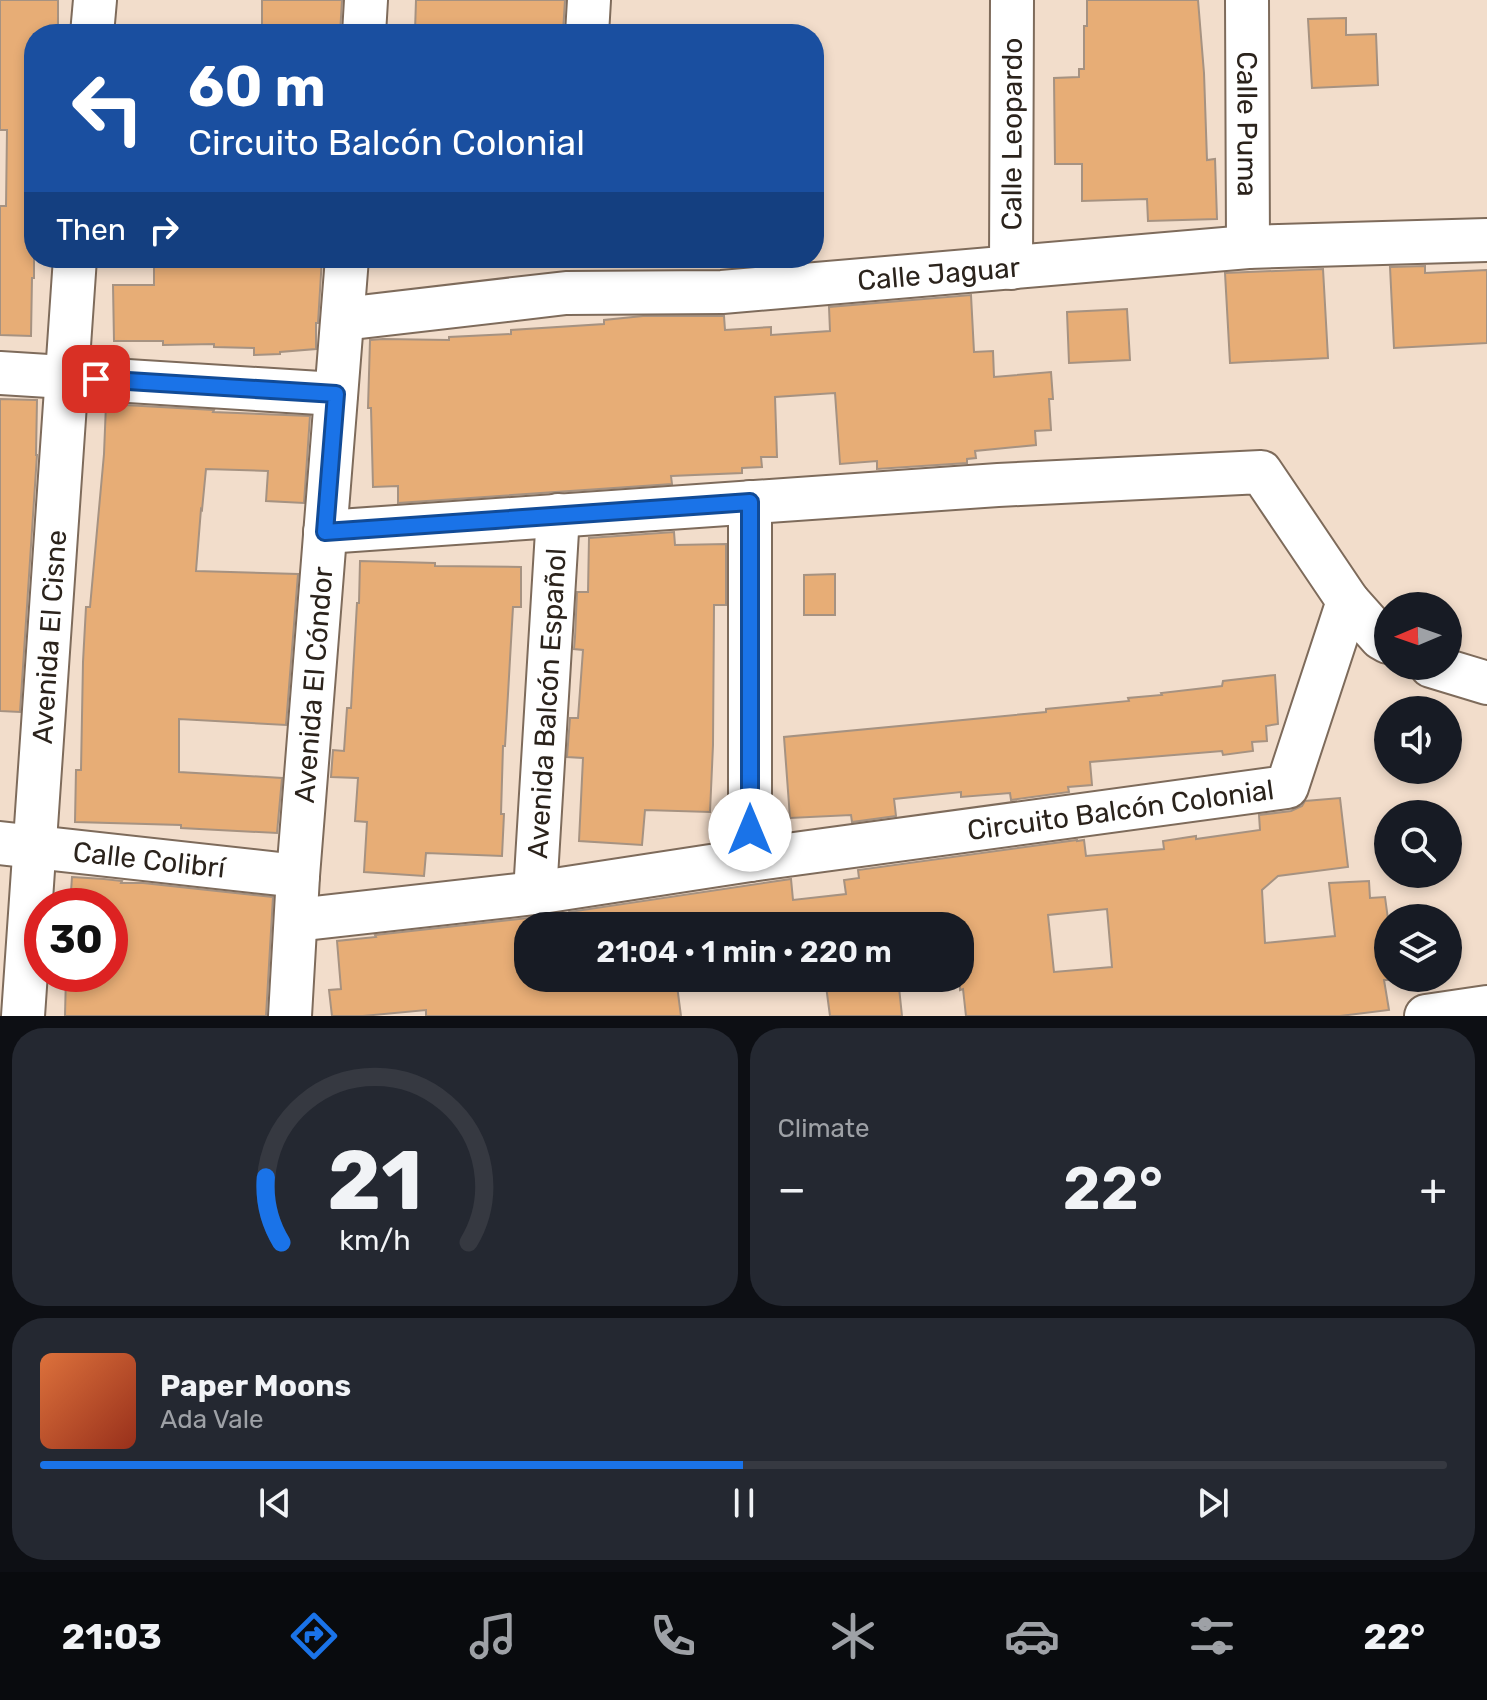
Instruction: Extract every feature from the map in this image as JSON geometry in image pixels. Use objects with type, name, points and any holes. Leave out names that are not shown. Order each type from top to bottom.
[{"type":"street","points":[[93,24],[95,0]]},
{"type":"street","points":[[365,24],[366,0]]},
{"type":"street","points":[[588,24],[589,0]]},
{"type":"street","name":"Calle Leopardo","points":[[1011,268],[1012,0]]},
{"type":"street","name":"Calle Puma","points":[[1247,0],[1248,247]]},
{"type":"street","name":"Calle Jaguar","points":[[343,319],[567,276],[722,292],[1248,247],[1487,240]]},
{"type":"street","name":"Avenida El Cisne","points":[[23,1016],[18,845],[74,268]]},
{"type":"street","name":"Avenida El Cóndor","points":[[290,1016],[298,876],[346,268]]},
{"type":"street","points":[[0,373],[336,394]]},
{"type":"street","points":[[325,532],[998,485],[1261,472],[1348,601],[1374,630]]},
{"type":"street","points":[[750,502],[750,860]]},
{"type":"street","name":"Avenida Balcón Español","points":[[535,893],[558,515]]},
{"type":"street","name":"Circuito Balcón Colonial","points":[[296,920],[535,893],[750,860],[1287,787],[1348,601]]},
{"type":"street","points":[[1462,675],[1487,683]]},
{"type":"street","name":"Calle Colibrí","points":[[18,845],[298,876]]},
{"type":"street","points":[[1426,1016],[1487,1007]]},
{"type":"building","points":[[0,0],[58,0],[58,24],[24,24],[24,268],[34,268],[31,336],[0,335],[0,206],[6,206],[7,130],[0,130]]},
{"type":"building","points":[[262,0],[342,0],[341,24],[262,24]]},
{"type":"building","points":[[416,0],[565,0],[564,24],[415,24]]},
{"type":"building","points":[[1087,0],[1198,0],[1207,160],[1215,159],[1217,219],[1148,221],[1147,199],[1082,201],[1082,164],[1055,164],[1054,78],[1079,77],[1079,69],[1084,69]]},
{"type":"building","points":[[1346,18],[1346,35],[1376,34],[1378,85],[1312,88],[1308,19]]},
{"type":"building","points":[[1425,266],[1425,273],[1487,270],[1487,343],[1394,348],[1390,267]]},
{"type":"building","points":[[154,268],[321,268],[316,349],[254,355],[254,348],[214,347],[214,344],[163,345],[163,341],[114,341],[113,285],[154,285]]},
{"type":"building","points":[[1323,269],[1328,358],[1230,363],[1225,273]]},
{"type":"building","points":[[971,295],[974,352],[993,351],[994,377],[1051,372],[1051,430],[1035,431],[1036,445],[975,451],[976,458],[967,459],[967,463],[877,469],[877,461],[840,464],[835,393],[775,397],[777,457],[761,457],[762,467],[742,468],[742,473],[671,476],[672,484],[398,503],[398,486],[373,487],[371,408],[368,408],[370,340],[449,340],[449,337],[511,334],[511,330],[604,324],[604,320],[643,316],[724,316],[725,330],[771,327],[771,335],[830,331],[829,307]]},
{"type":"building","points":[[1127,309],[1130,360],[1069,363],[1067,312]]},
{"type":"building","points":[[0,399],[37,400],[37,455],[20,712],[0,711]]},
{"type":"building","points":[[106,404],[310,416],[304,503],[266,501],[268,471],[206,469],[196,571],[298,574],[286,725],[179,719],[179,772],[282,778],[277,833],[181,828],[181,825],[75,822],[76,770],[81,770],[86,607],[90,607]]},
{"type":"building","points":[[674,532],[675,545],[726,544],[726,605],[714,605],[710,812],[645,810],[642,845],[579,841],[583,758],[567,757],[570,718],[578,718],[583,650],[574,649],[577,592],[588,592],[589,538]]},
{"type":"building","points":[[360,561],[521,567],[521,607],[513,607],[503,746],[502,856],[426,853],[424,876],[364,872],[367,822],[355,821],[358,778],[331,777],[333,750],[344,751],[347,708],[351,708]]},
{"type":"building","points":[[835,574],[835,615],[804,615],[804,575]]},
{"type":"building","points":[[1275,675],[1278,724],[1266,726],[1267,741],[1252,742],[1253,751],[1090,762],[1092,785],[1068,787],[1069,792],[1011,800],[1010,793],[961,797],[961,792],[894,799],[896,816],[852,822],[851,815],[790,818],[784,737],[1046,712],[1046,709],[1129,701],[1128,698],[1222,686],[1223,681]]},
{"type":"building","points":[[1340,798],[1348,867],[1278,876],[1262,890],[1265,943],[1335,936],[1329,883],[1369,881],[1370,898],[1385,897],[1386,904],[1374,904],[1374,992],[1386,992],[1389,1010],[1340,1016],[966,1016],[963,992],[974,992],[974,912],[569,912],[791,879],[793,900],[846,894],[844,880],[859,878],[858,870],[1077,840],[1084,840],[1086,856],[1164,849],[1163,841],[1260,830],[1259,815],[1291,811],[1305,801]],"holes":[[[1107,909],[1112,967],[1054,972],[1048,915]]]},
{"type":"building","points":[[72,877],[273,897],[266,1016],[65,1016],[66,992],[128,992],[128,888],[71,888]]},
{"type":"building","points":[[514,920],[514,992],[678,992],[681,1016],[426,1016],[426,1010],[332,1016],[329,990],[341,989],[337,941]]},
{"type":"building","points":[[827,992],[899,992],[902,1016],[830,1016]]},
{"type":"route","points":[[96,379],[336,394],[325,532],[750,502],[750,830]]}]
